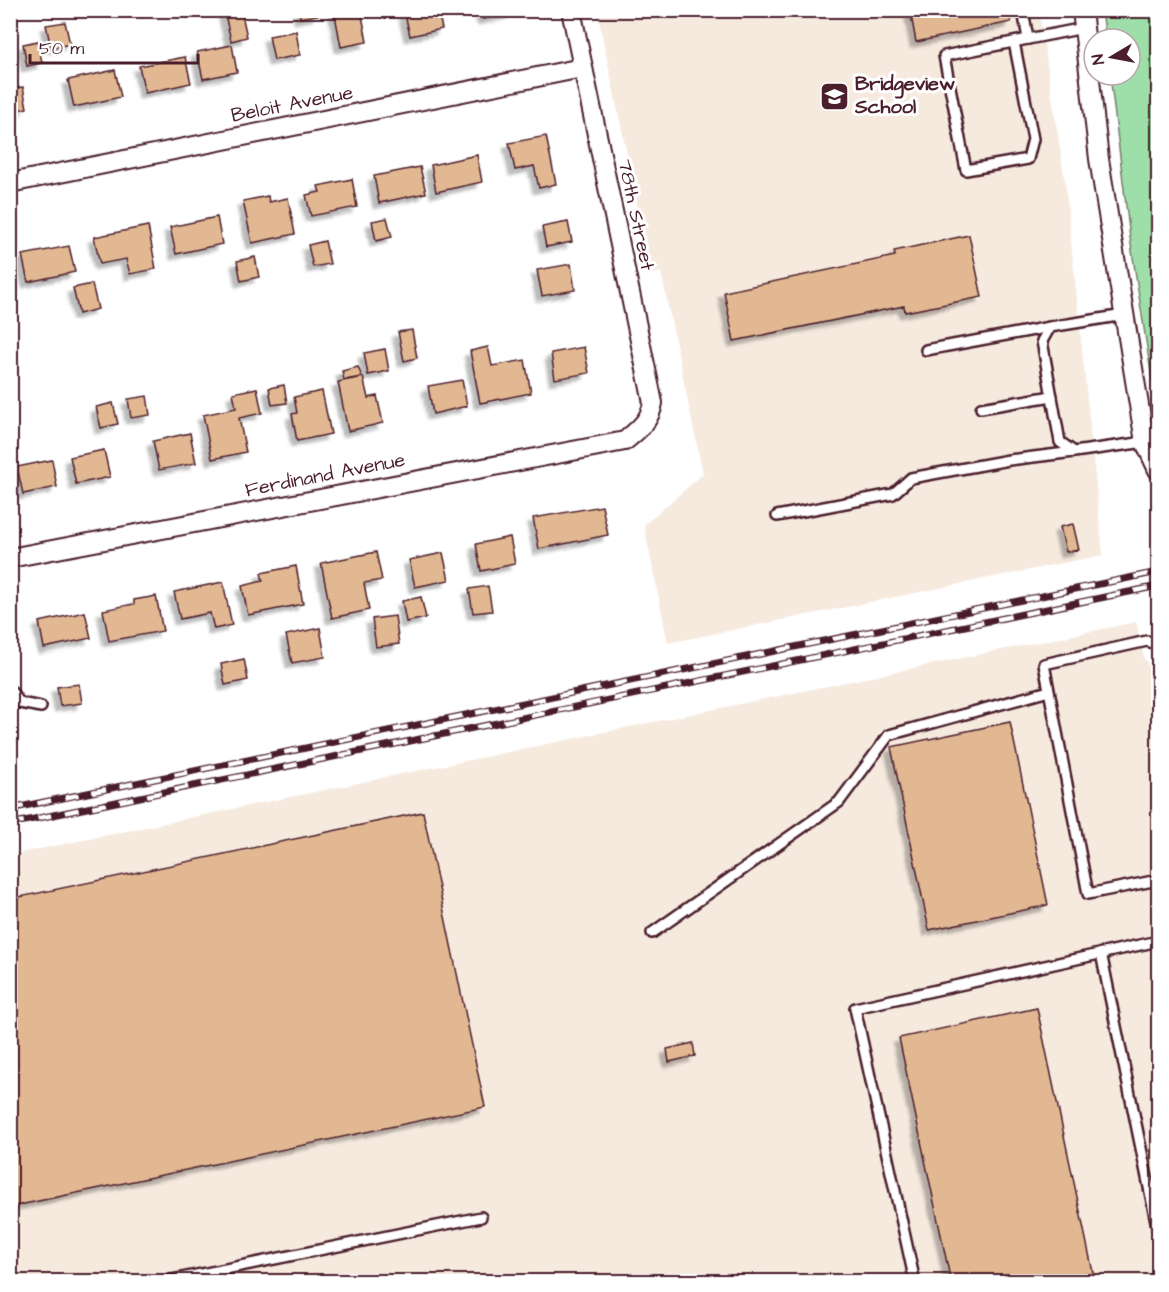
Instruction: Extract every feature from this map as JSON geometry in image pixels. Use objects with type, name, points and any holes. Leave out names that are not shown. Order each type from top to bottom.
[{"type":"street","name":"78th Street","points":[[571,10],[653,403],[651,415],[643,426]]},
{"type":"street","points":[[1083,19],[1099,159],[1144,442],[1158,470]]},
{"type":"street","name":"Beloit Avenue","points":[[10,183],[582,68]]},
{"type":"street","name":"Ferdinand Avenue","points":[[10,558],[625,441],[643,426]]},
{"type":"lane","points":[[1023,10],[1028,39]]},
{"type":"lane","points":[[1014,42],[1033,139],[1028,159],[966,171],[944,56],[1028,39],[1083,19]]},
{"type":"lane","points":[[926,350],[1124,315]]},
{"type":"lane","points":[[1050,327],[1042,341],[1060,442],[1074,452]]},
{"type":"lane","points":[[981,408],[1052,396]]},
{"type":"lane","points":[[777,516],[893,494],[911,478],[1009,460],[1144,442]]},
{"type":"lane","points":[[1158,645],[1147,640],[1044,664],[1088,894],[1158,880]]},
{"type":"lane","points":[[10,690],[20,703],[41,707]]},
{"type":"lane","points":[[652,933],[838,802],[889,735],[1049,691]]},
{"type":"lane","points":[[915,1281],[855,1008],[1158,941]]},
{"type":"lane","points":[[1101,954],[1158,1231]]},
{"type":"lane","points":[[162,1281],[481,1217]]},
{"type":"shaded area","points":[[597,11],[1039,11],[1065,182],[1103,555],[668,643],[644,525],[703,474],[661,272],[652,274]]},
{"type":"shaded area","points":[[1136,622],[1144,658],[1158,681],[1158,1281],[11,1282],[11,855]]},
{"type":"green space","points":[[1102,11],[1158,11],[1158,418],[1130,238],[1111,87],[1142,87],[1142,27],[1104,27]]},
{"type":"building","points":[[224,10],[241,10],[247,37],[231,41]]},
{"type":"building","points":[[299,10],[317,10],[318,15],[300,18]]},
{"type":"building","points":[[334,10],[361,10],[367,42],[341,47]]},
{"type":"building","points":[[404,10],[438,10],[442,29],[410,36]]},
{"type":"building","points":[[481,10],[511,10],[512,13],[483,19]]},
{"type":"building","points":[[910,10],[1009,10],[1011,22],[916,42]]},
{"type":"building","points":[[65,22],[70,44],[51,48],[46,25]]},
{"type":"building","points":[[296,31],[300,55],[274,60],[269,36]]},
{"type":"building","points":[[38,41],[42,63],[27,66],[23,44]]},
{"type":"building","points":[[232,45],[237,72],[203,79],[197,52]]},
{"type":"building","points":[[185,57],[191,83],[145,93],[139,66]]},
{"type":"building","points":[[115,70],[121,97],[74,107],[68,80]]},
{"type":"building","points":[[23,87],[27,108],[10,112],[10,89]]},
{"type":"building","points":[[546,136],[556,184],[539,188],[534,166],[515,170],[509,143]]},
{"type":"building","points":[[477,155],[482,182],[436,192],[431,165]]},
{"type":"building","points":[[420,167],[426,193],[379,203],[374,176]]},
{"type":"building","points":[[352,179],[357,207],[311,216],[306,195],[320,192],[318,186]]},
{"type":"building","points":[[268,196],[269,202],[288,198],[295,234],[252,243],[243,201]]},
{"type":"building","points":[[217,217],[222,244],[176,254],[170,227]]},
{"type":"building","points":[[387,218],[392,237],[376,241],[372,221]]},
{"type":"building","points":[[568,222],[572,242],[546,247],[542,227]]},
{"type":"building","points":[[148,226],[156,269],[130,274],[126,259],[100,264],[94,237]]},
{"type":"building","points":[[969,235],[982,297],[905,312],[904,306],[734,341],[724,292],[895,256],[894,251]]},
{"type":"building","points":[[325,241],[330,264],[313,267],[308,245]]},
{"type":"building","points":[[69,246],[75,272],[28,282],[22,255]]},
{"type":"building","points":[[255,257],[259,277],[241,281],[237,261]]},
{"type":"building","points":[[571,264],[575,290],[542,296],[537,270]]},
{"type":"building","points":[[92,284],[98,309],[79,314],[73,288]]},
{"type":"building","points":[[412,330],[417,358],[404,361],[398,332]]},
{"type":"building","points":[[10,338],[16,359],[10,360]]},
{"type":"building","points":[[488,347],[492,366],[525,360],[531,393],[480,403],[470,351]]},
{"type":"building","points":[[584,347],[589,373],[555,379],[551,353]]},
{"type":"building","points":[[385,349],[389,371],[368,375],[364,353]]},
{"type":"building","points":[[358,367],[362,377],[344,380],[342,371]]},
{"type":"building","points":[[363,377],[368,398],[377,396],[383,423],[348,431],[338,382]]},
{"type":"building","points":[[462,380],[467,406],[433,414],[428,386]]},
{"type":"building","points":[[284,385],[287,403],[272,405],[269,388]]},
{"type":"building","points":[[257,388],[262,413],[239,418],[246,452],[212,459],[203,415],[236,408],[233,393]]},
{"type":"building","points":[[322,391],[331,434],[297,441],[292,414],[297,413],[294,397]]},
{"type":"building","points":[[147,396],[150,415],[131,418],[128,399]]},
{"type":"building","points":[[113,403],[118,424],[101,428],[96,407]]},
{"type":"building","points":[[190,433],[196,463],[159,470],[153,441]]},
{"type":"building","points":[[104,450],[110,477],[76,484],[70,457]]},
{"type":"building","points":[[52,460],[57,487],[23,494],[17,467]]},
{"type":"building","points":[[602,506],[608,535],[539,549],[533,518]]},
{"type":"building","points":[[1073,524],[1079,550],[1066,552],[1060,527]]},
{"type":"building","points":[[510,537],[515,564],[481,571],[476,544]]},
{"type":"building","points":[[376,552],[382,580],[364,583],[369,610],[332,618],[321,563]]},
{"type":"building","points":[[443,553],[449,580],[415,587],[409,560]]},
{"type":"building","points":[[296,566],[303,604],[248,615],[242,586],[263,581],[261,573]]},
{"type":"building","points":[[223,582],[232,625],[214,629],[210,613],[180,619],[174,592]]},
{"type":"building","points":[[488,586],[492,611],[473,613],[469,589]]},
{"type":"building","points":[[156,596],[163,631],[109,641],[103,610],[134,604],[134,600]]},
{"type":"building","points":[[421,597],[426,618],[406,622],[402,601]]},
{"type":"building","points":[[85,612],[91,638],[44,648],[39,622]]},
{"type":"building","points":[[395,616],[399,644],[376,647],[372,619]]},
{"type":"building","points":[[320,628],[325,657],[292,663],[286,635]]},
{"type":"building","points":[[244,659],[248,680],[225,685],[221,664]]},
{"type":"building","points":[[79,684],[82,703],[60,706],[57,687]]},
{"type":"building","points":[[1010,722],[1048,905],[929,930],[891,747]]},
{"type":"building","points":[[423,812],[485,1107],[10,1207],[10,899]]},
{"type":"building","points":[[1037,1008],[1095,1282],[951,1282],[899,1038]]},
{"type":"building","points":[[693,1043],[695,1056],[669,1062],[667,1049]]},
{"type":"railway","points":[[10,809],[1158,572]]},
{"type":"railway","points":[[10,824],[1158,586]]},
{"type":"place","name":"Bridgeview School","points":[[834,96]]}]
